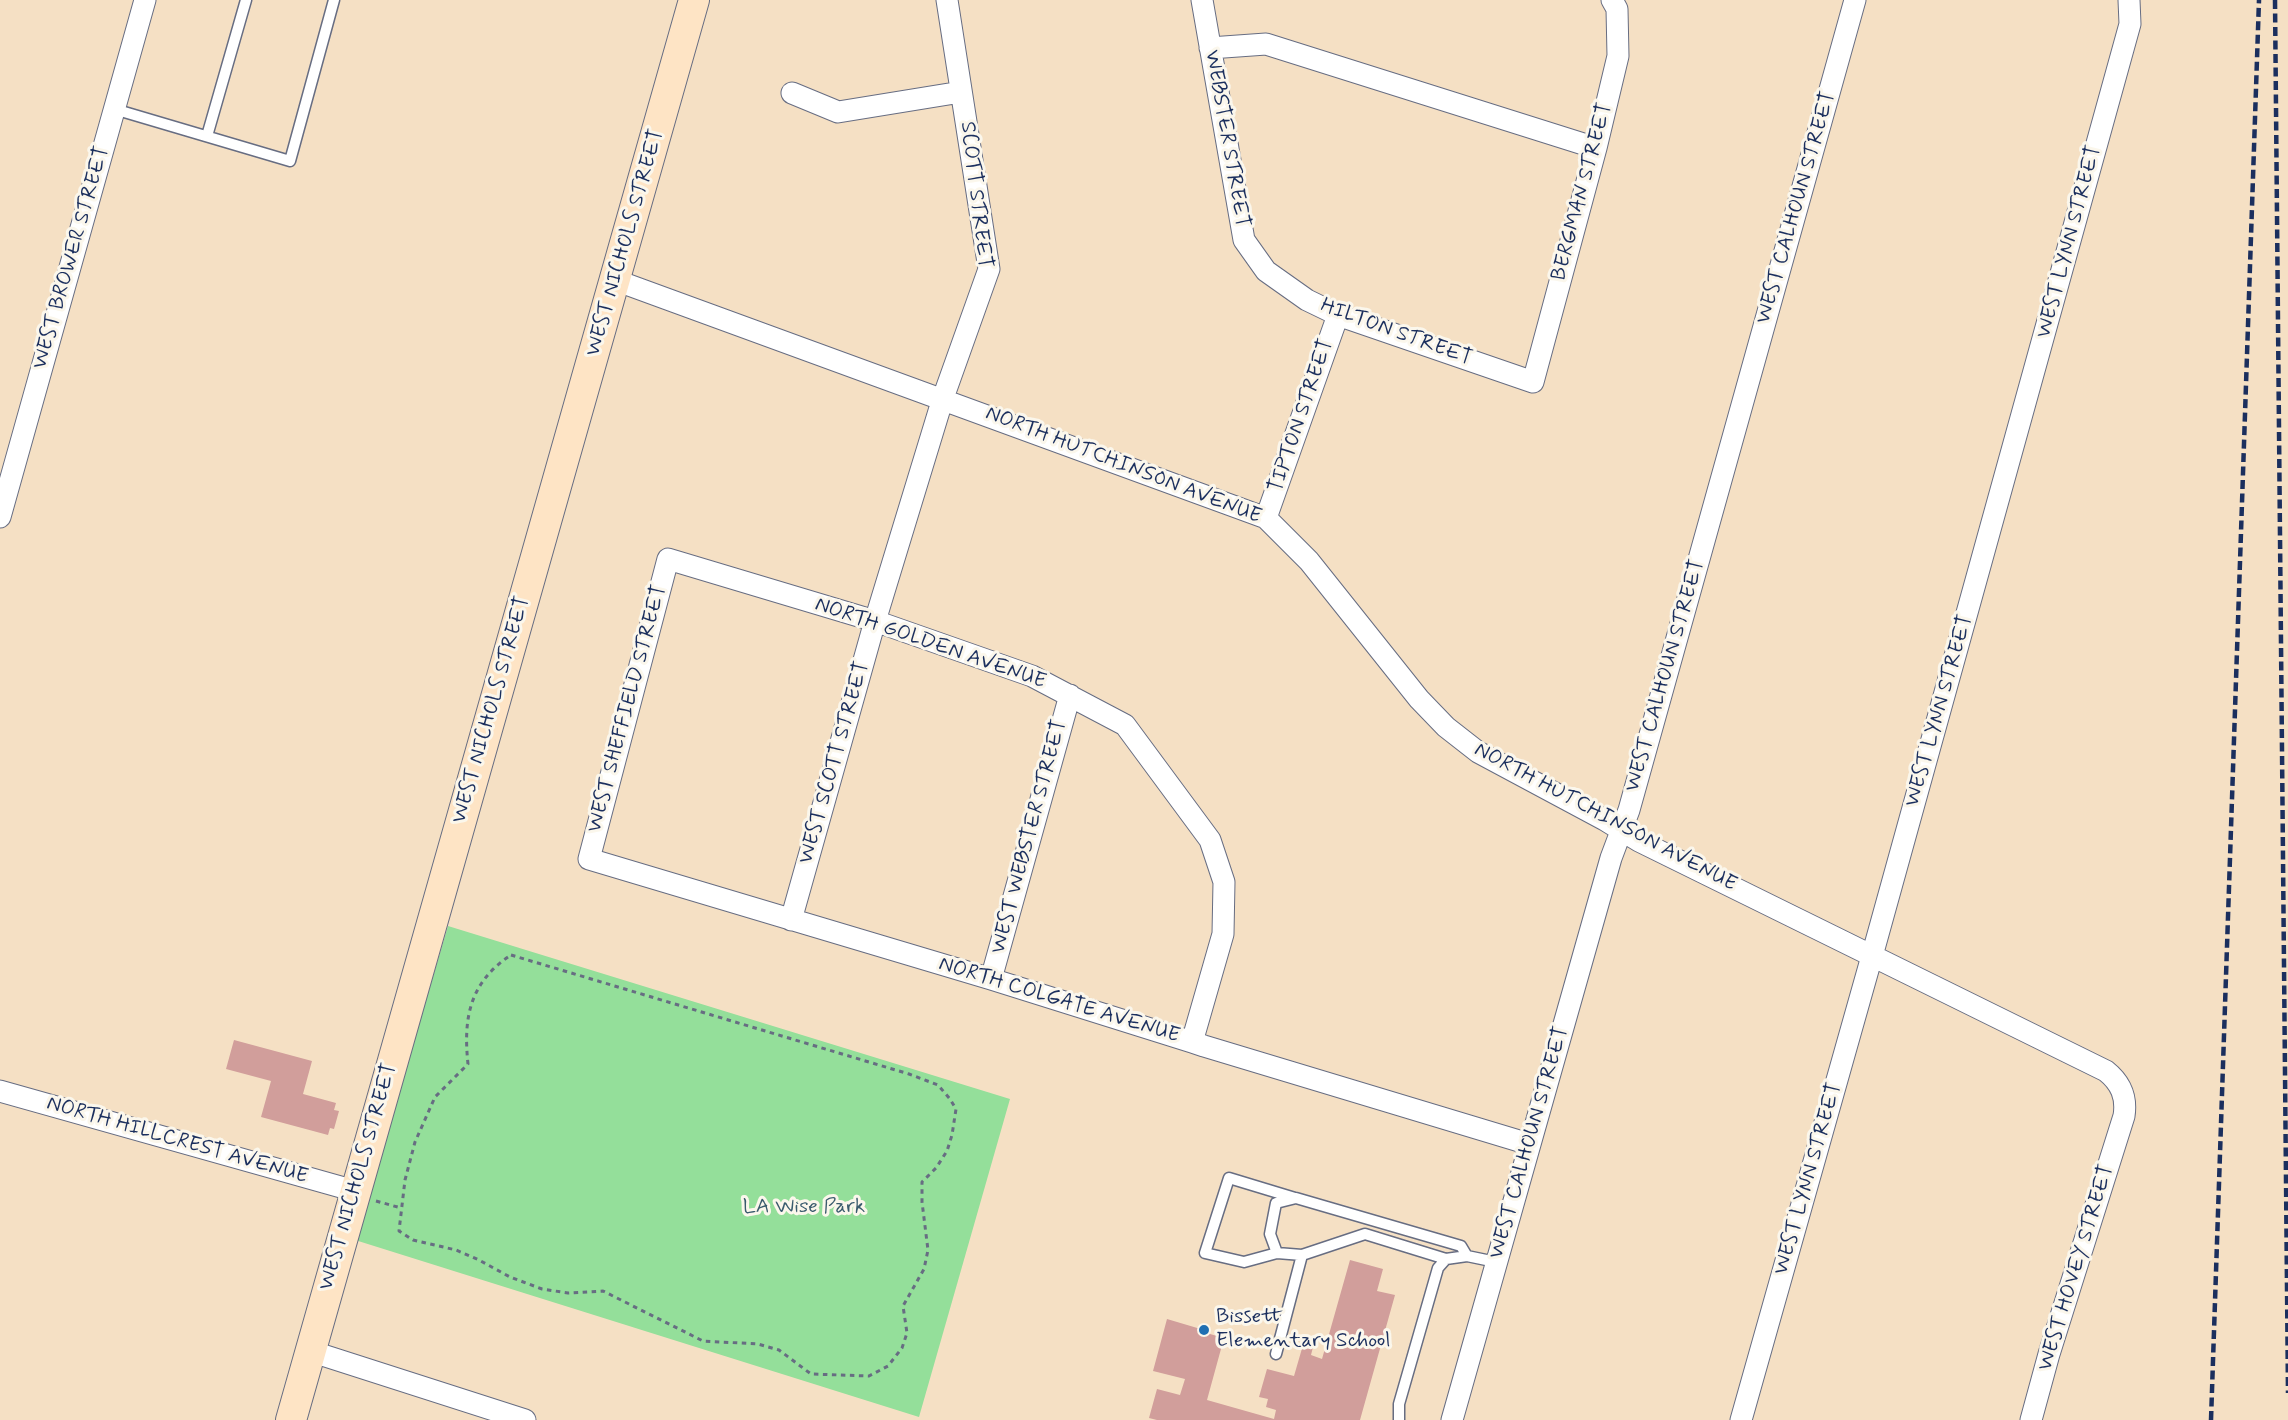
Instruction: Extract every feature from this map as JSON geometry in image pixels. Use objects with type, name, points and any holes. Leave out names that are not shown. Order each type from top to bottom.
[{"type":"street","name":"WEST BROWER STREET","points":[[0,517],[145,0]]},
{"type":"street","name":"WEST NICHOLS STREET","points":[[291,1420],[310,1351],[362,1195],[694,0]]},
{"type":"street","name":"SCOTT STREET","points":[[943,399],[989,269],[946,0]]},
{"type":"street","name":"WEBSTER STREET","points":[[1202,0],[1244,240],[1266,271]]},
{"type":"street","name":"BERGMAN STREET","points":[[1533,382],[1618,57],[1617,9],[1612,0]]},
{"type":"street","name":"WEST CALHOUN STREET","points":[[1452,1420],[1611,858],[1629,810],[1855,0]]},
{"type":"street","name":"WEST LYNN STREET","points":[[1741,1420],[2130,24],[2129,0]]},
{"type":"street","points":[[1210,48],[1266,44],[1596,148]]},
{"type":"street","name":"SCOTT STREET","points":[[792,93],[838,112],[961,92]]},
{"type":"street","name":"HILTON STREET","points":[[1266,271],[1307,300],[1338,315],[1533,382]]},
{"type":"street","name":"NORTH HUTCHINSON AVENUE","points":[[615,280],[1266,518],[1309,561],[1419,699],[1446,727],[1478,752],[1621,831],[2100,1066],[2112,1076],[2121,1089],[2125,1102],[2124,1116]]},
{"type":"street","name":"TIPTON STREET","points":[[1266,518],[1338,315]]},
{"type":"street","name":"WEST SCOTT STREET","points":[[791,920],[875,621],[943,399]]},
{"type":"street","name":"NORTH GOLDEN AVENUE","points":[[668,559],[875,621],[1032,676],[1125,725],[1210,840],[1224,882],[1223,934],[1192,1042]]},
{"type":"street","name":"WEST SHEFFIELD STREET","points":[[589,859],[668,559]]},
{"type":"street","name":"WEST WEBSTER STREET","points":[[991,979],[1070,694]]},
{"type":"street","name":"NORTH COLGATE AVENUE","points":[[589,859],[991,979],[1529,1144]]},
{"type":"street","name":"NORTH HILLCREST AVENUE","points":[[0,1091],[362,1195]]},
{"type":"street","name":"WEST HOVEY STREET","points":[[2031,1420],[2052,1343],[2124,1116]]},
{"type":"street","points":[[310,1351],[471,1412],[525,1420]]},
{"type":"lane","points":[[207,136],[246,0]]},
{"type":"lane","points":[[114,109],[290,161],[334,0]]},
{"type":"lane","points":[[1467,1256],[1461,1246],[1229,1178],[1205,1253],[1244,1262],[1277,1253],[1302,1255],[1365,1234],[1446,1260],[1467,1256],[1496,1262]]},
{"type":"lane","points":[[1277,1253],[1270,1234],[1276,1203],[1296,1198]]},
{"type":"lane","points":[[1276,1353],[1302,1255]]},
{"type":"lane","points":[[1399,1420],[1399,1404],[1438,1268],[1446,1260]]},
{"type":"path","points":[[511,955],[909,1074],[938,1085],[956,1109],[947,1151],[936,1168],[922,1182],[922,1203],[928,1250],[924,1269],[903,1306],[907,1333],[902,1348],[888,1366],[869,1376],[811,1374],[779,1350],[758,1344],[703,1341],[603,1291],[568,1293],[542,1290],[456,1250],[412,1240],[399,1231],[400,1208],[415,1142],[435,1097],[468,1064],[467,1024],[471,1002],[481,983],[495,966],[511,955]]},
{"type":"path","points":[[362,1195],[400,1208]]},
{"type":"green space","name":"LA Wise Park","points":[[448,926],[1010,1099],[919,1417],[355,1240]]},
{"type":"building","points":[[234,1040],[312,1061],[303,1094],[336,1103],[334,1110],[339,1111],[334,1129],[330,1128],[328,1135],[261,1117],[271,1081],[226,1069]]},
{"type":"building","points":[[1350,1260],[1383,1269],[1377,1291],[1395,1295],[1360,1420],[1157,1420],[1149,1418],[1157,1389],[1180,1395],[1185,1379],[1153,1371],[1167,1319],[1224,1338],[1207,1400],[1274,1419],[1276,1410],[1266,1407],[1268,1399],[1259,1397],[1267,1369],[1294,1376],[1303,1345],[1313,1347],[1311,1355],[1322,1359]]},
{"type":"railway","points":[[2211,1420],[2259,0]]},
{"type":"railway","points":[[2275,0],[2288,1393]]},
{"type":"place","name":"Bissett Elementary School","points":[[1204,1330]]}]
